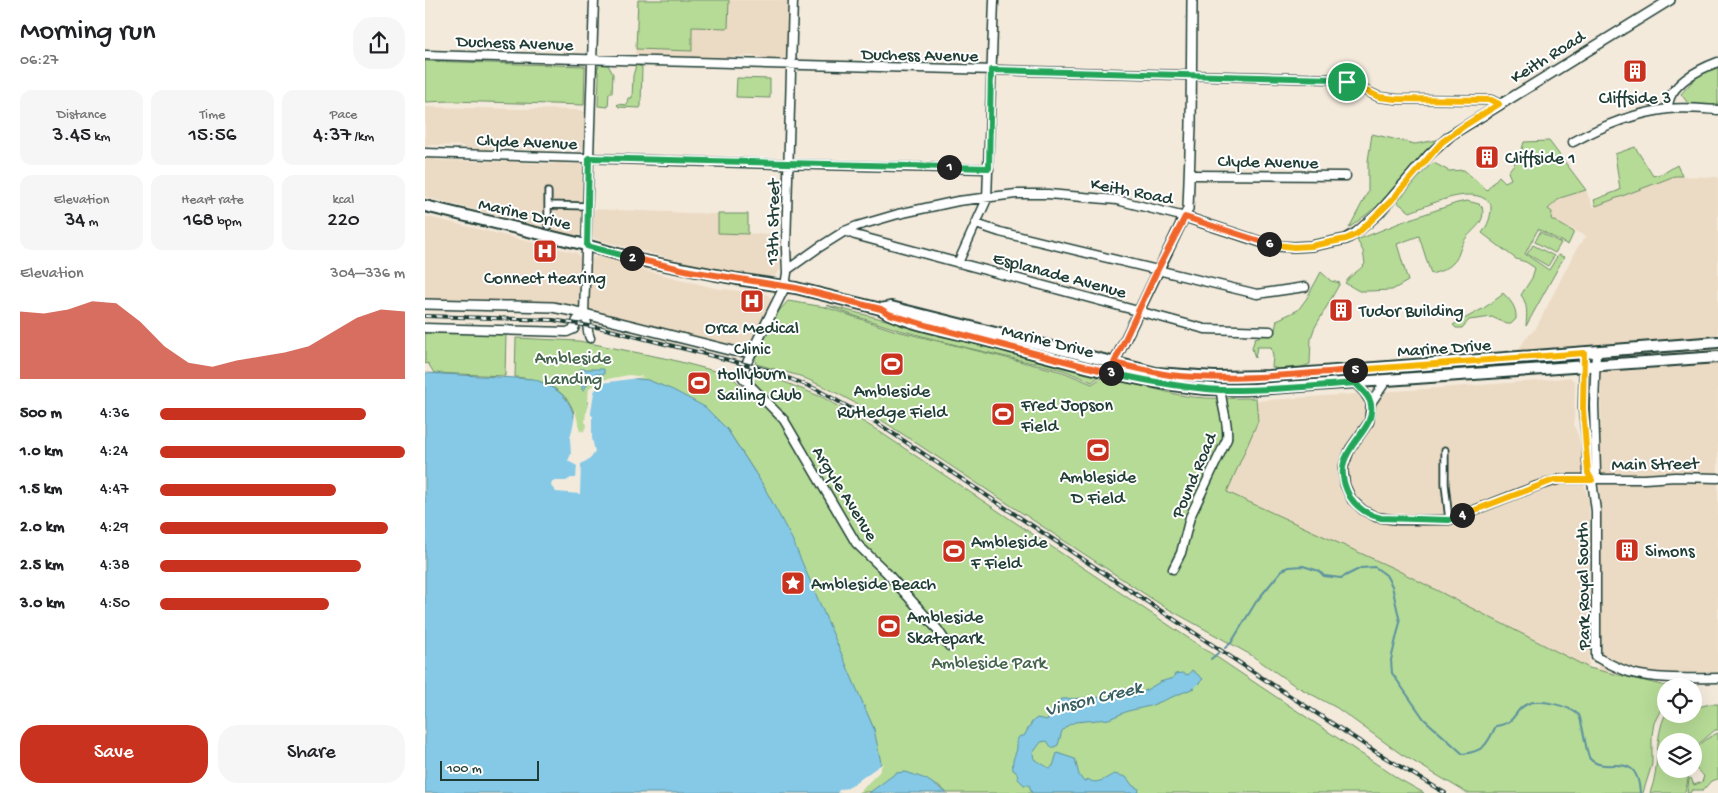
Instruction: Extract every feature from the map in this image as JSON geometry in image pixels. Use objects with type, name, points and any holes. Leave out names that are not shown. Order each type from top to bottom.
[{"type":"main road","name":"Marine Drive","points":[[425,206],[639,260],[690,271],[785,286],[881,309],[889,314],[929,326],[1100,370],[1180,386],[1221,390],[1256,389],[1718,357]]},
{"type":"main road","name":"Marine Drive","points":[[881,309],[891,307],[1114,363],[1171,375],[1270,376],[1718,342]]},
{"type":"main road","points":[[1221,390],[1229,377]]},
{"type":"street","points":[[591,338],[588,332],[589,322],[584,315],[595,0]]},
{"type":"street","name":"13th Street","points":[[743,375],[743,369],[785,286],[787,270],[793,0]]},
{"type":"street","points":[[958,263],[987,199],[994,0]]},
{"type":"street","points":[[1114,363],[1188,209],[1192,0]]},
{"type":"street","name":"Keith Road","points":[[787,270],[799,260],[845,231],[870,221],[958,201],[1016,194],[1048,194],[1101,198],[1133,203],[1278,246],[1311,246],[1346,239],[1357,234],[1378,214],[1442,142],[1499,104],[1670,0]]},
{"type":"street","name":"Duchess Avenue","points":[[425,55],[1333,79],[1347,82],[1379,97],[1396,99],[1491,100],[1499,104]]},
{"type":"street","points":[[1668,109],[1669,98],[1685,80],[1697,70],[1718,62]]},
{"type":"street","points":[[1573,142],[1613,123],[1631,117],[1668,109],[1718,110]]},
{"type":"street","name":"Clyde Avenue","points":[[425,153],[989,168]]},
{"type":"street","name":"Clyde Avenue","points":[[1190,175],[1346,176]]},
{"type":"street","points":[[548,192],[548,226]]},
{"type":"street","points":[[548,205],[588,206]]},
{"type":"street","points":[[976,224],[1000,232],[1257,294],[1305,287]]},
{"type":"street","name":"Esplanade Avenue","points":[[845,231],[1205,329],[1270,331]]},
{"type":"street","points":[[425,304],[552,307],[733,351],[752,352]]},
{"type":"street","points":[[425,328],[567,332],[574,329],[577,320],[584,315]]},
{"type":"street","name":"Park Royal South","points":[[1592,480],[1596,473],[1594,406],[1596,352]]},
{"type":"street","name":"Park Royal South","points":[[1584,353],[1583,409],[1587,444],[1587,467],[1592,480],[1596,511],[1596,657],[1622,670],[1635,674],[1677,678],[1718,678]]},
{"type":"street","name":"Argyle Avenue","points":[[743,375],[745,380],[784,420],[856,543],[893,579],[938,630],[949,646]]},
{"type":"street","name":"Main Street","points":[[1386,381],[1371,403],[1369,422],[1350,449],[1343,468],[1345,485],[1352,500],[1371,515],[1381,518],[1449,520],[1554,480],[1675,477],[1718,478]]},
{"type":"street","points":[[1355,383],[1371,403]]},
{"type":"street","name":"Pound Road","points":[[1173,569],[1181,553],[1190,518],[1227,439],[1227,425],[1221,390]]},
{"type":"street","points":[[1445,450],[1445,484],[1449,520]]},
{"type":"shaded area","points":[[637,0],[790,0],[788,58],[783,60],[764,59],[757,56],[733,56],[721,59],[635,55]]},
{"type":"shaded area","points":[[425,107],[580,110],[585,112],[584,147],[579,151],[505,149],[503,147],[480,149],[463,146],[431,145],[425,147]]},
{"type":"shaded area","points":[[425,157],[433,157],[435,160],[503,162],[503,160],[509,160],[511,162],[556,164],[556,162],[565,162],[566,164],[581,164],[583,168],[583,232],[574,237],[550,231],[547,228],[425,197]]},
{"type":"shaded area","points":[[1675,176],[1718,177],[1718,672],[1615,673],[1598,670],[1601,375],[1572,350],[1519,353],[1518,351],[1526,338],[1536,328],[1575,251],[1586,236],[1551,219],[1548,210],[1560,198],[1586,190],[1593,207]]},
{"type":"shaded area","points":[[593,209],[718,214],[718,233],[781,234],[780,270],[774,277],[746,274],[693,264],[598,240],[593,238],[591,234]]},
{"type":"shaded area","points":[[425,216],[577,253],[582,260],[580,268],[580,305],[576,308],[568,306],[566,303],[425,299]]},
{"type":"shaded area","points":[[597,256],[620,262],[624,265],[715,288],[766,294],[770,297],[771,301],[749,344],[736,348],[591,311],[588,306],[589,264]]},
{"type":"shaded area","points":[[1570,377],[1575,382],[1574,425],[1582,446],[1584,484],[1589,502],[1589,668],[1218,491],[1255,401]]},
{"type":"green space","points":[[638,0],[729,0],[728,28],[692,27],[692,51],[636,49]]},
{"type":"green space","points":[[425,61],[585,66],[584,105],[425,102]]},
{"type":"green space","points":[[600,64],[608,65],[613,74],[612,93],[609,93],[608,107],[598,106],[599,76],[597,69]]},
{"type":"green space","points":[[636,65],[642,67],[641,106],[640,108],[619,107],[618,104],[627,105],[628,98],[632,98],[633,76]]},
{"type":"green space","points":[[1718,65],[1718,107],[1690,106],[1681,94],[1699,74]]},
{"type":"green space","points":[[737,78],[770,79],[770,98],[736,97]]},
{"type":"green space","points":[[1372,134],[1415,144],[1437,140],[1389,197],[1349,228],[1368,192],[1368,161]]},
{"type":"green space","points":[[1549,141],[1586,190],[1560,198],[1548,209],[1552,212],[1551,219],[1574,232],[1568,245],[1538,229],[1525,254],[1549,270],[1558,255],[1564,257],[1526,326],[1526,306],[1521,295],[1532,278],[1535,268],[1526,262],[1516,259],[1482,233],[1490,214],[1491,206],[1488,201],[1477,196],[1458,196],[1447,198],[1410,212],[1397,202],[1429,166],[1434,163],[1449,171],[1464,170],[1487,190],[1499,176],[1505,182],[1511,179],[1508,172],[1520,156],[1524,142]]},
{"type":"green space","points":[[1635,147],[1653,176],[1664,173],[1677,165],[1682,176],[1675,176],[1596,206],[1594,200],[1620,190],[1615,154]]},
{"type":"green space","points":[[1467,201],[1479,204],[1482,207],[1482,218],[1477,227],[1466,238],[1456,259],[1448,267],[1431,274],[1419,236],[1397,244],[1408,281],[1392,290],[1369,291],[1359,291],[1345,283],[1365,264],[1363,251],[1357,240],[1407,220]]},
{"type":"green space","points":[[718,214],[748,214],[748,234],[718,233]]},
{"type":"green space","points":[[1540,232],[1561,243],[1555,253],[1535,242]]},
{"type":"green space","points":[[1533,245],[1554,256],[1548,266],[1527,254]]},
{"type":"green space","points":[[1321,272],[1331,281],[1340,283],[1314,329],[1311,338],[1310,364],[1287,370],[1272,367],[1273,356],[1271,347],[1257,347],[1255,358],[1252,348],[1255,338],[1269,334],[1275,330],[1277,320],[1298,310]]},
{"type":"green space","points":[[1502,292],[1514,307],[1516,319],[1511,324],[1492,317],[1469,320],[1462,328],[1456,328],[1453,325],[1484,308],[1502,295]]},
{"type":"green space","points":[[788,301],[825,307],[893,330],[1063,372],[1092,384],[1103,377],[1185,396],[1256,398],[1258,421],[1227,492],[1393,568],[1589,668],[1657,684],[1657,717],[1652,735],[1652,764],[1643,793],[1467,793],[1401,754],[1337,708],[1294,685],[1251,655],[1163,606],[857,404],[800,376],[756,364],[756,354],[777,313]]},
{"type":"green space","points":[[826,305],[1101,374],[1092,382],[1063,370],[896,329]]},
{"type":"green space","points":[[425,331],[506,333],[505,376],[434,373],[428,363],[425,364]]},
{"type":"green space","name":"Ambleside Park","points":[[516,338],[579,341],[669,359],[730,375],[743,388],[752,369],[824,398],[880,432],[1399,779],[1424,793],[947,793],[939,786],[855,793],[874,729],[763,485],[727,429],[588,424],[583,433],[577,433],[574,413],[565,397],[542,382],[515,377]]},
{"type":"green space","points":[[1718,704],[1718,730],[1715,730],[1702,741],[1702,733],[1660,733],[1662,723],[1702,723],[1702,706]]},
{"type":"green space","points":[[1718,733],[1718,779],[1711,781],[1703,790],[1692,790],[1690,793],[1687,793],[1689,779],[1691,778],[1694,785],[1702,782],[1704,776],[1702,774],[1702,743]]},
{"type":"green space","points":[[1657,753],[1657,778],[1688,778],[1684,793],[1650,793]]},
{"type":"water","points":[[580,369],[604,369],[604,374],[594,374],[594,378],[582,390],[582,385],[580,385]]},
{"type":"water","points":[[425,373],[534,379],[554,389],[566,398],[573,412],[577,433],[583,433],[588,424],[588,400],[596,383],[629,378],[648,380],[673,390],[705,407],[727,429],[763,485],[792,539],[874,729],[881,763],[875,774],[855,793],[425,793]]},
{"type":"water","points":[[1192,670],[1203,679],[1194,688],[1150,706],[1128,711],[1109,719],[1075,722],[1062,731],[1058,745],[1052,748],[1047,741],[1041,742],[1033,753],[1034,759],[1049,768],[1053,766],[1057,753],[1075,759],[1079,775],[1084,782],[1088,779],[1098,782],[1114,774],[1126,777],[1133,786],[1139,789],[1138,793],[1032,793],[1029,785],[1024,785],[1018,779],[1017,773],[1013,770],[1013,759],[1017,749],[1018,738],[1024,736],[1032,722],[1037,718],[1047,720],[1055,705],[1062,699],[1136,696],[1160,682],[1173,678],[1175,674],[1182,673],[1188,675]]},
{"type":"water","points":[[906,772],[926,779],[947,793],[869,793],[896,773]]},
{"type":"pier","points":[[629,375],[645,377],[602,383],[594,392],[591,415],[593,416],[592,438],[595,452],[591,458],[581,464],[580,494],[556,492],[551,486],[552,481],[566,481],[576,478],[577,466],[568,461],[571,454],[570,439],[575,409],[580,432],[582,430],[583,432],[587,424],[585,422],[589,388],[602,380]]},
{"type":"pier","points":[[883,763],[879,772],[858,793],[837,793],[840,789],[848,788]]},
{"type":"waterway","name":"Vinson Creek","points":[[1225,648],[1231,643],[1256,602],[1282,570],[1289,567],[1303,566],[1319,571],[1324,576],[1341,578],[1361,568],[1375,567],[1386,575],[1392,586],[1400,622],[1391,660],[1392,673],[1424,719],[1463,754],[1476,751],[1484,746],[1496,726],[1512,720],[1522,707],[1533,702],[1547,702],[1579,715],[1590,759],[1605,765],[1620,765],[1633,771],[1638,779],[1640,793]]},
{"type":"waterway","name":"Vinson Creek","points":[[1211,659],[1218,653]]},
{"type":"railway","points":[[425,316],[553,320],[602,328],[768,370],[816,389],[877,423],[1376,752],[1445,793]]},
{"type":"place","name":"Cliffside 3","points":[[1635,71]]},
{"type":"place","name":"Cliffside 1","points":[[1487,157]]},
{"type":"place","name":"Connect Hearing","points":[[545,251]]},
{"type":"place","name":"Orca Medical Clinic","points":[[752,301]]},
{"type":"place","name":"Tudor Building","points":[[1341,310]]},
{"type":"place","name":"Ambleside Rutledge Field","points":[[892,364]]},
{"type":"place","name":"Hollyburn Sailing Club","points":[[699,383]]},
{"type":"place","name":"Fred Jopson Field","points":[[1003,414]]},
{"type":"place","name":"Ambleside D Field","points":[[1098,450]]},
{"type":"place","name":"Simons","points":[[1627,550]]},
{"type":"place","name":"Ambleside F Field","points":[[954,551]]},
{"type":"place","name":"Ambleside Beach","points":[[793,583]]},
{"type":"place","name":"Ambleside Skatepark","points":[[889,626]]},
{"type":"route","points":[[991,70],[1333,79],[1347,82],[1379,97],[1396,99],[1491,100],[1499,104],[1442,142],[1391,201],[1357,234],[1346,239],[1311,246],[1278,246],[1185,217],[1157,271],[1114,363],[1171,375],[1229,377],[1270,376],[1584,353],[1583,409],[1588,473],[1592,480],[1554,480],[1449,520],[1381,518],[1371,515],[1358,507],[1352,500],[1345,485],[1343,468],[1347,456],[1369,422],[1371,414],[1371,403],[1355,383],[1221,390],[1138,379],[929,326],[889,314],[881,309],[796,288],[690,271],[587,246],[589,158],[989,168],[991,70]]},
{"type":"park label","name":"Ambleside Landing","points":[[573,367]]}]
